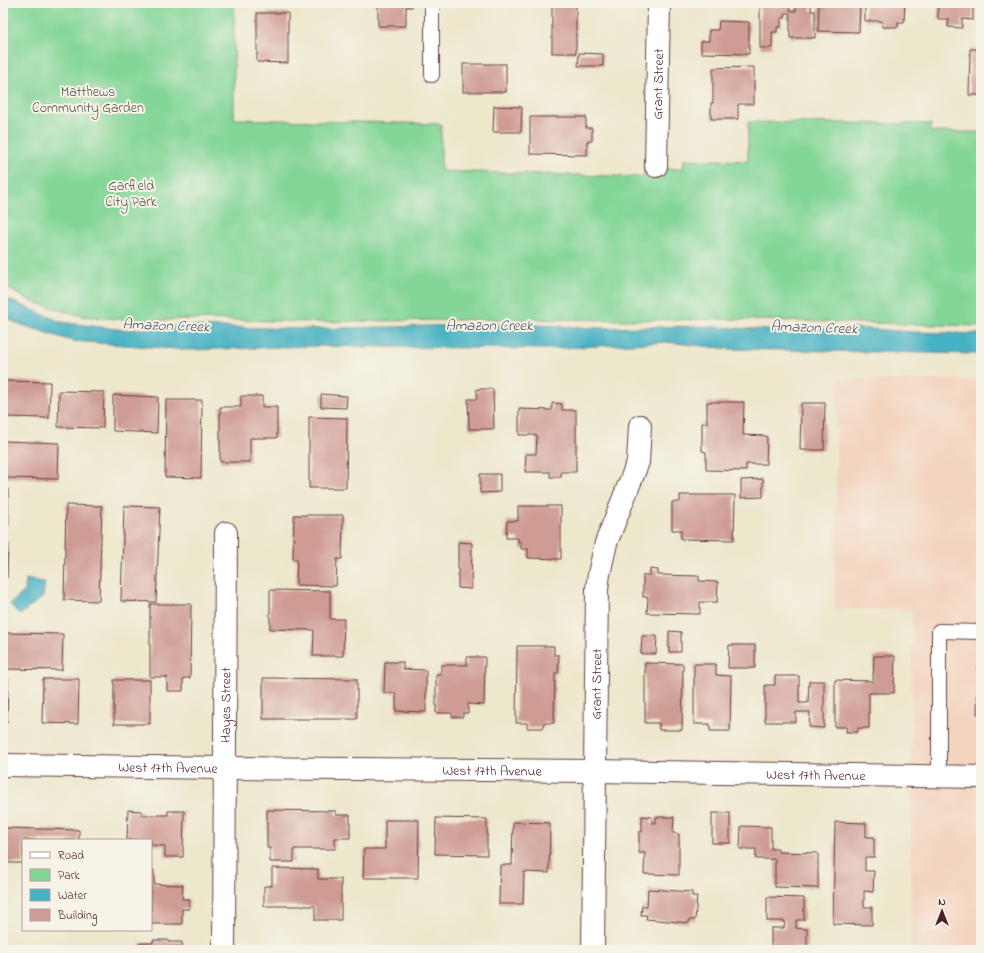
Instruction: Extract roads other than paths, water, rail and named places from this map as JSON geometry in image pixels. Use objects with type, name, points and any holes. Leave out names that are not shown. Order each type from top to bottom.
[{"type":"street","name":"Grant Street","points":[[656,166],[659,3]]},
{"type":"street","name":"Grant Street","points":[[593,950],[597,589],[606,543],[638,462],[640,426]]},
{"type":"street","name":"Hayes Street","points":[[224,950],[226,533]]},
{"type":"street","name":"West 17th Avenue","points":[[3,765],[594,771],[981,778]]},
{"type":"lane","points":[[432,3],[432,75]]},
{"type":"lane","points":[[939,777],[939,631],[981,632]]},
{"type":"water","name":"Amazon Creek","points":[[3,297],[61,322],[125,330],[181,326],[306,329],[511,324],[600,328],[698,326],[772,330],[854,328],[913,332],[981,334],[981,354],[730,349],[666,342],[545,349],[317,346],[189,350],[72,341],[16,323],[3,316]]},
{"type":"water","points":[[26,579],[45,582],[43,597],[20,615],[10,604],[25,591]]},
{"type":"park label","name":"Matthews Community Garden","points":[[88,100]]},
{"type":"park label","name":"Garfield City Park","points":[[131,194]]}]
